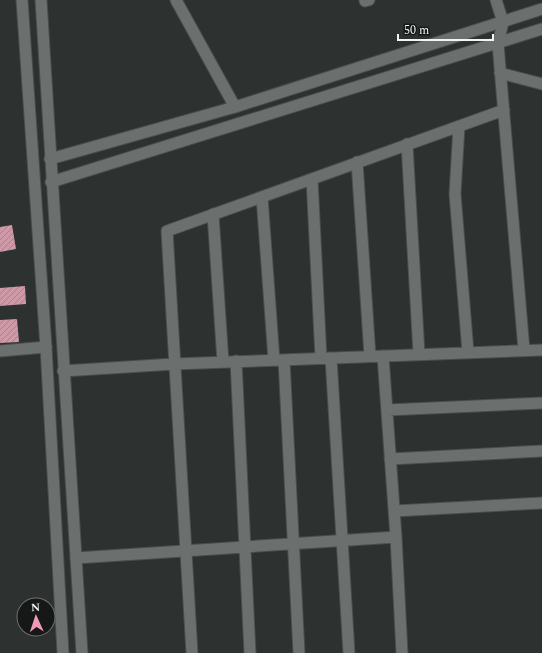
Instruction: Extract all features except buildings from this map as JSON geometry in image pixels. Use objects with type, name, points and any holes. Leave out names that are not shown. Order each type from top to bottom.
[{"type":"street","points":[[22,0],[46,347],[63,653]]},
{"type":"street","points":[[41,0],[51,182],[82,653]]},
{"type":"street","points":[[176,0],[234,107]]},
{"type":"street","points":[[496,0],[503,22],[498,44],[524,350]]},
{"type":"street","points":[[50,159],[234,107],[542,9]]},
{"type":"street","points":[[51,182],[498,44],[542,29]]},
{"type":"street","points":[[500,73],[542,84]]},
{"type":"street","points":[[192,653],[184,551],[167,231],[504,110]]},
{"type":"street","points":[[459,126],[455,194],[468,352]]},
{"type":"street","points":[[407,144],[419,354]]},
{"type":"street","points":[[357,162],[370,356]]},
{"type":"street","points":[[312,179],[342,541],[349,653]]},
{"type":"street","points":[[262,197],[279,360],[293,544],[299,653]]},
{"type":"street","points":[[213,214],[223,362]]},
{"type":"street","points":[[0,351],[46,347]]},
{"type":"street","points":[[63,371],[236,361],[542,350]]},
{"type":"street","points":[[383,356],[396,537],[402,653]]},
{"type":"street","points":[[236,361],[250,653]]},
{"type":"street","points":[[387,410],[542,403]]},
{"type":"street","points":[[390,459],[542,451]]},
{"type":"street","points":[[394,510],[542,503]]},
{"type":"street","points":[[76,558],[396,537]]}]
